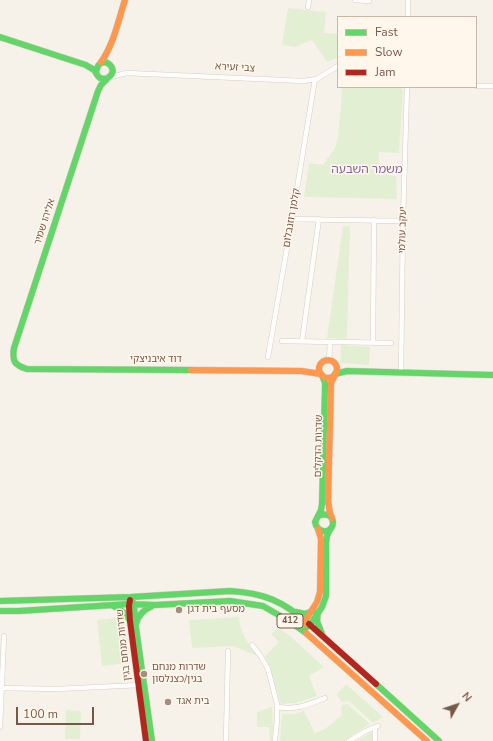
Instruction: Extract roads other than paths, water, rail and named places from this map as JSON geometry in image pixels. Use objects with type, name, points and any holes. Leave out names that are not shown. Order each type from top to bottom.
[{"type":"street","points":[[96,73],[97,66],[106,57],[110,48],[125,0]]},
{"type":"street","points":[[308,8],[309,0]]},
{"type":"street","points":[[355,0],[369,0]]},
{"type":"street","points":[[408,0],[408,16]]},
{"type":"street","points":[[0,37],[86,65],[95,66],[106,62],[111,66]]},
{"type":"street","points":[[86,65],[96,73],[98,77],[103,79],[109,78],[113,72],[110,59],[110,48]]},
{"type":"street","name":"צבי זעירא","points":[[111,66],[117,70],[127,73],[303,81],[320,77],[337,67]]},
{"type":"street","name":"אליהו שמיר","points":[[96,73],[98,91]]},
{"type":"street","name":"צבי זעירא","points":[[109,78],[127,73]]},
{"type":"street","name":"אליהו שמיר","points":[[14,360],[14,348],[98,91],[101,85],[109,78]]},
{"type":"street","name":"קלמן רוזנבלום","points":[[268,357],[315,79]]},
{"type":"street","points":[[477,86],[493,86]]},
{"type":"street","name":"יעקב עולמי","points":[[401,373],[406,88]]},
{"type":"street","points":[[292,219],[403,221]]},
{"type":"street","points":[[302,341],[319,219]]},
{"type":"street","points":[[373,342],[374,220]]},
{"type":"street","points":[[282,341],[390,343]]},
{"type":"street","points":[[329,360],[330,342]]},
{"type":"street","name":"דוד איבניצקי","points":[[14,360],[18,366],[27,369],[301,371],[321,375]]},
{"type":"street","points":[[329,360],[321,364],[321,375],[328,378],[347,371]]},
{"type":"street","points":[[329,360],[332,361],[339,369],[347,371],[493,375]]},
{"type":"street","name":"דוד איבניצקי","points":[[301,371],[321,364]]},
{"type":"street","points":[[335,375],[337,371],[336,365]]},
{"type":"street","name":"שדרות הדקלים","points":[[318,516],[321,510],[322,501],[325,388],[324,380],[321,375]]},
{"type":"street","name":"שדרות הדקלים","points":[[332,518],[329,508],[328,493],[331,383],[335,375]]},
{"type":"street","points":[[302,630],[315,611],[325,601],[326,596],[326,543],[333,524],[332,518],[325,514],[320,514],[315,521],[321,539],[320,587],[315,611],[323,636]]},
{"type":"street","points":[[318,529],[323,532],[330,529]]},
{"type":"street","name":"412","points":[[0,601],[242,592],[257,594],[280,602],[308,623],[439,741]]},
{"type":"street","name":"שדרות מנחם בגין","points":[[131,597],[146,741]]},
{"type":"street","name":"412","points":[[0,611],[230,601],[252,603],[263,606],[302,630],[426,741]]},
{"type":"street","points":[[112,606],[122,610],[133,622],[142,612],[155,605]]},
{"type":"street","points":[[293,611],[305,614],[315,611]]},
{"type":"street","points":[[0,726],[4,636]]},
{"type":"street","points":[[252,645],[268,669],[277,707],[278,720],[275,741]]},
{"type":"street","points":[[226,741],[228,651]]},
{"type":"street","points":[[1,688],[63,689],[141,685]]},
{"type":"street","name":"שדרות מנחם בגין","points":[[141,685],[152,741]]},
{"type":"street","points":[[277,707],[288,709],[295,708],[325,698]]},
{"type":"street","points":[[349,741],[376,727],[375,741]]},
{"type":"place","name":"מסעף בית דגן","points":[[179,610]]},
{"type":"place","name":"שדרות מנחם בגין/כצנלסון","points":[[144,674]]},
{"type":"place","name":"בית אגד","points":[[168,702]]},
{"type":"district","name":"משמר השבעה","points":[[367,170]]}]
